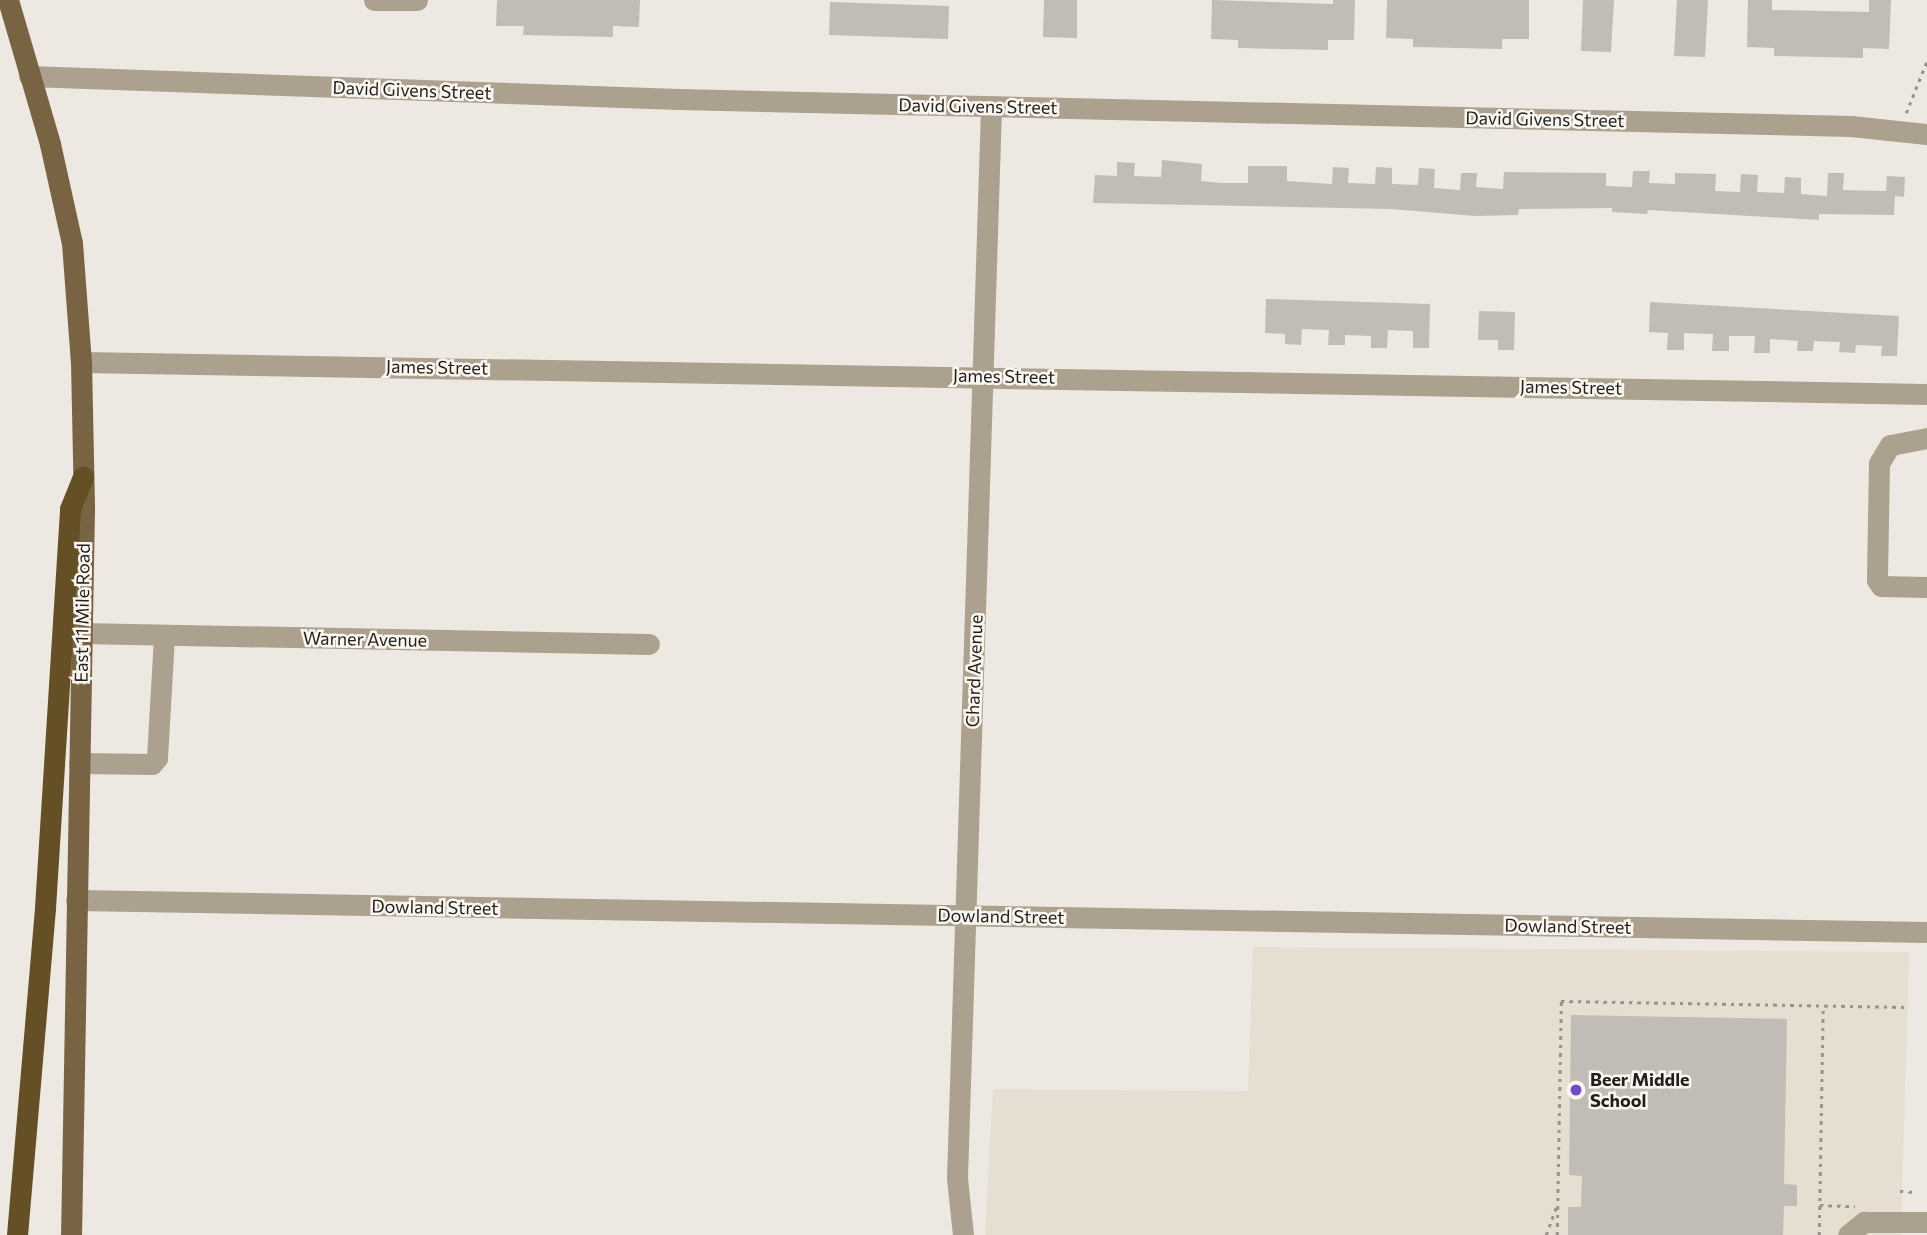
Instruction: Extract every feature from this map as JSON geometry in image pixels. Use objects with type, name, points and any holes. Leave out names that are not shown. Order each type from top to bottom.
[{"type":"highway","points":[[17,1235],[46,908],[70,509],[83,477]]},
{"type":"main road","name":"East 11 Mile Road","points":[[8,0],[50,144],[72,243],[81,362],[83,477],[71,1235]]},
{"type":"main road","points":[[0,21],[13,54],[29,76]]},
{"type":"street","points":[[374,0],[417,0]]},
{"type":"street","name":"David Givens Street","points":[[29,76],[991,107],[1899,130],[1927,134]]},
{"type":"street","name":"Chard Avenue","points":[[963,1235],[957,1178],[991,107]]},
{"type":"street","name":"James Street","points":[[81,362],[982,375],[1927,394]]},
{"type":"street","points":[[1927,438],[1890,445],[1879,463],[1877,580],[1881,586],[1927,587]]},
{"type":"street","name":"Warner Avenue","points":[[81,633],[649,644]]},
{"type":"street","points":[[79,763],[152,764],[157,758],[164,635]]},
{"type":"street","name":"Dowland Street","points":[[76,900],[1927,932]]},
{"type":"street","points":[[1849,1235],[1864,1222],[1927,1222]]},
{"type":"path","points":[[1899,130],[1927,61]]},
{"type":"path","points":[[1557,1235],[1561,1000],[1904,1007]]},
{"type":"path","points":[[1819,1235],[1824,1006]]},
{"type":"path","points":[[1900,1191],[1915,1192]]},
{"type":"path","points":[[1546,1235],[1558,1201]]},
{"type":"shaded area","name":"Beer Middle School","points":[[1253,947],[1909,952],[1901,1235],[985,1235],[993,1089],[1248,1091]]},
{"type":"building","points":[[497,0],[640,0],[639,27],[613,26],[613,37],[523,35],[524,26],[496,26]]},
{"type":"building","points":[[1044,0],[1077,0],[1077,38],[1043,37]]},
{"type":"building","points":[[1212,0],[1333,4],[1333,0],[1355,0],[1354,40],[1328,40],[1328,50],[1238,48],[1238,40],[1211,39]]},
{"type":"building","points":[[1387,0],[1529,0],[1529,39],[1502,39],[1502,49],[1413,47],[1413,39],[1386,38]]},
{"type":"building","points":[[1583,0],[1614,0],[1611,52],[1581,51]]},
{"type":"building","points":[[1677,0],[1708,0],[1705,57],[1674,56]]},
{"type":"building","points":[[1748,0],[1772,0],[1772,10],[1869,12],[1869,0],[1891,0],[1889,49],[1863,48],[1863,58],[1774,56],[1774,48],[1747,47]]},
{"type":"building","points":[[830,2],[949,6],[948,39],[829,35]]},
{"type":"building","points":[[1162,160],[1202,164],[1201,181],[1221,183],[1248,183],[1248,166],[1287,166],[1287,181],[1332,184],[1333,167],[1349,168],[1348,183],[1375,184],[1376,167],[1392,168],[1392,184],[1418,185],[1419,168],[1435,169],[1434,188],[1460,190],[1461,173],[1477,173],[1476,187],[1503,189],[1504,172],[1606,173],[1606,186],[1632,187],[1633,171],[1650,171],[1649,183],[1675,184],[1675,173],[1716,174],[1715,191],[1740,192],[1741,174],[1758,175],[1757,192],[1784,193],[1785,177],[1801,178],[1801,194],[1827,196],[1828,173],[1844,173],[1843,190],[1886,191],[1887,176],[1905,177],[1904,197],[1895,196],[1894,215],[1819,214],[1819,220],[1648,210],[1647,214],[1612,212],[1612,208],[1519,209],[1518,215],[1475,216],[1391,209],[1093,203],[1095,175],[1117,176],[1117,162],[1135,163],[1134,176],[1161,177]]},
{"type":"building","points":[[1266,299],[1430,304],[1429,348],[1413,348],[1413,331],[1388,330],[1387,348],[1371,348],[1371,336],[1345,335],[1345,345],[1328,345],[1329,330],[1302,329],[1301,345],[1285,344],[1285,334],[1265,333]]},
{"type":"building","points":[[1650,302],[1899,316],[1897,356],[1881,356],[1882,346],[1856,345],[1855,353],[1839,352],[1840,342],[1814,341],[1813,351],[1797,351],[1798,341],[1770,339],[1770,353],[1754,353],[1755,336],[1729,336],[1729,351],[1712,351],[1713,334],[1684,333],[1684,350],[1667,350],[1668,333],[1649,332]]},
{"type":"building","points":[[1479,311],[1515,312],[1514,350],[1498,350],[1498,340],[1478,340]]},
{"type":"building","name":"Beer Middle School","points":[[1571,1015],[1787,1019],[1784,1184],[1797,1185],[1797,1206],[1784,1206],[1783,1235],[1568,1235],[1568,1207],[1581,1207],[1582,1176],[1569,1175]]},
{"type":"place","name":"Beer Middle School","points":[[1576,1090]]}]
